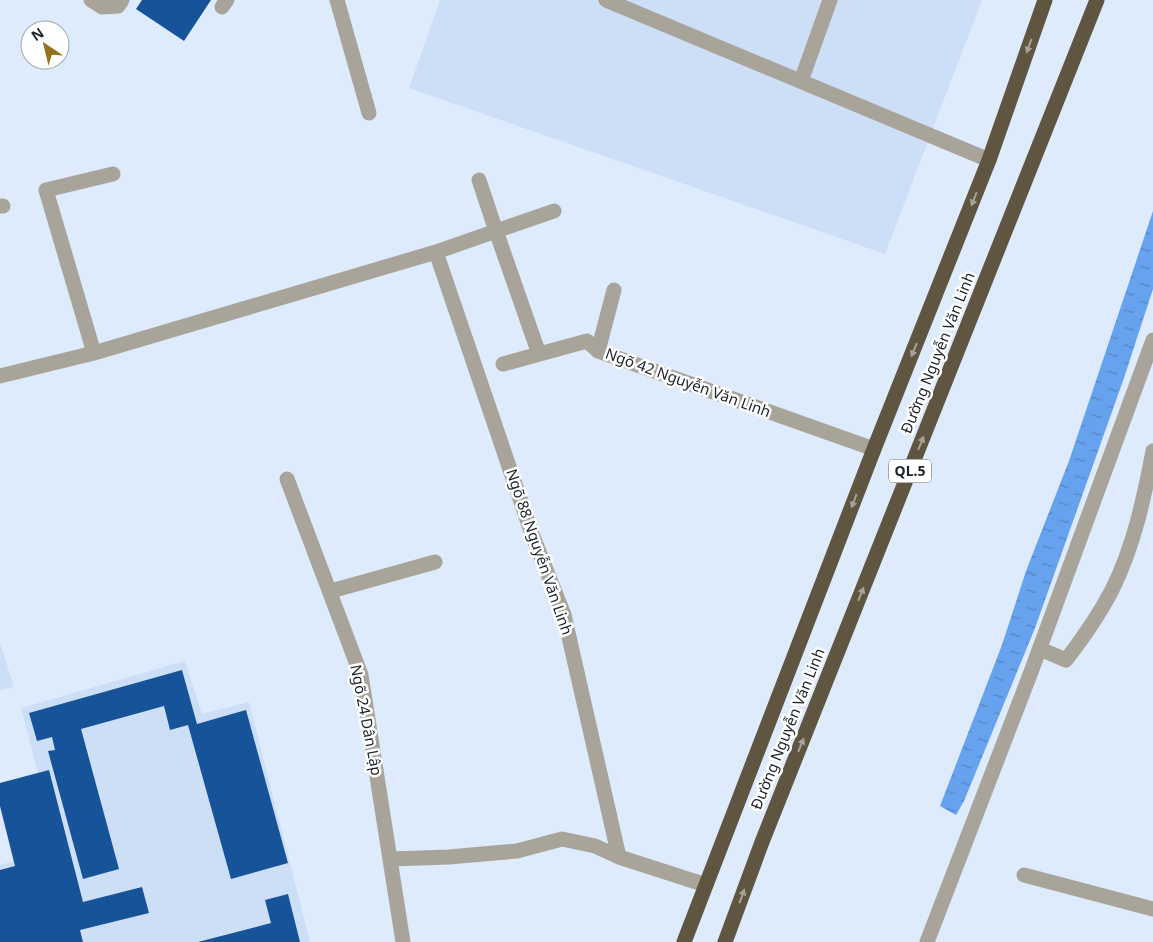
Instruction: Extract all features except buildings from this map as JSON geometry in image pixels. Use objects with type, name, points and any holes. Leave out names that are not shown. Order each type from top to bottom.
[{"type":"highway","name":"Đường Nguyễn Văn Linh","points":[[684,942],[874,449],[989,160],[1045,0]]},
{"type":"highway","name":"Đường Nguyễn Văn Linh","points":[[725,942],[1097,0]]},
{"type":"street","points":[[91,0],[102,7],[120,3]]},
{"type":"street","points":[[337,0],[370,113]]},
{"type":"street","points":[[606,0],[989,160]]},
{"type":"street","points":[[801,82],[830,0]]},
{"type":"street","points":[[94,353],[46,190],[113,174]]},
{"type":"street","points":[[479,180],[539,354]]},
{"type":"street","points":[[0,376],[94,353],[436,252],[554,211]]},
{"type":"street","name":"Ngõ 88 Nguyễn Văn Linh","points":[[436,252],[532,534],[564,615],[619,858]]},
{"type":"street","points":[[598,351],[614,290]]},
{"type":"street","points":[[927,942],[1147,372],[1153,340]]},
{"type":"street","name":"Ngõ 42 Nguyễn Văn Linh","points":[[503,364],[587,341],[598,351],[874,449]]},
{"type":"street","points":[[1040,649],[1066,660],[1086,634],[1112,589],[1130,544],[1144,496],[1153,451]]},
{"type":"street","name":"Ngõ 24 Dân Lập","points":[[287,479],[331,591],[361,675],[403,942]]},
{"type":"street","points":[[331,591],[435,562]]},
{"type":"street","points":[[390,859],[517,852],[562,840],[595,846],[619,858],[706,885]]},
{"type":"street","points":[[1024,875],[1153,909]]},
{"type":"shaded area","points":[[440,0],[982,0],[885,254],[409,88]]},
{"type":"shaded area","points":[[0,643],[14,687],[0,690]]},
{"type":"shaded area","points":[[185,661],[202,714],[249,702],[310,942],[0,942],[0,865],[14,861],[0,783],[38,773],[21,708]]},
{"type":"water","points":[[1153,211],[1153,289],[1124,378],[1035,628],[964,801],[956,815],[940,806],[1002,645],[1026,571],[1069,461]]}]
